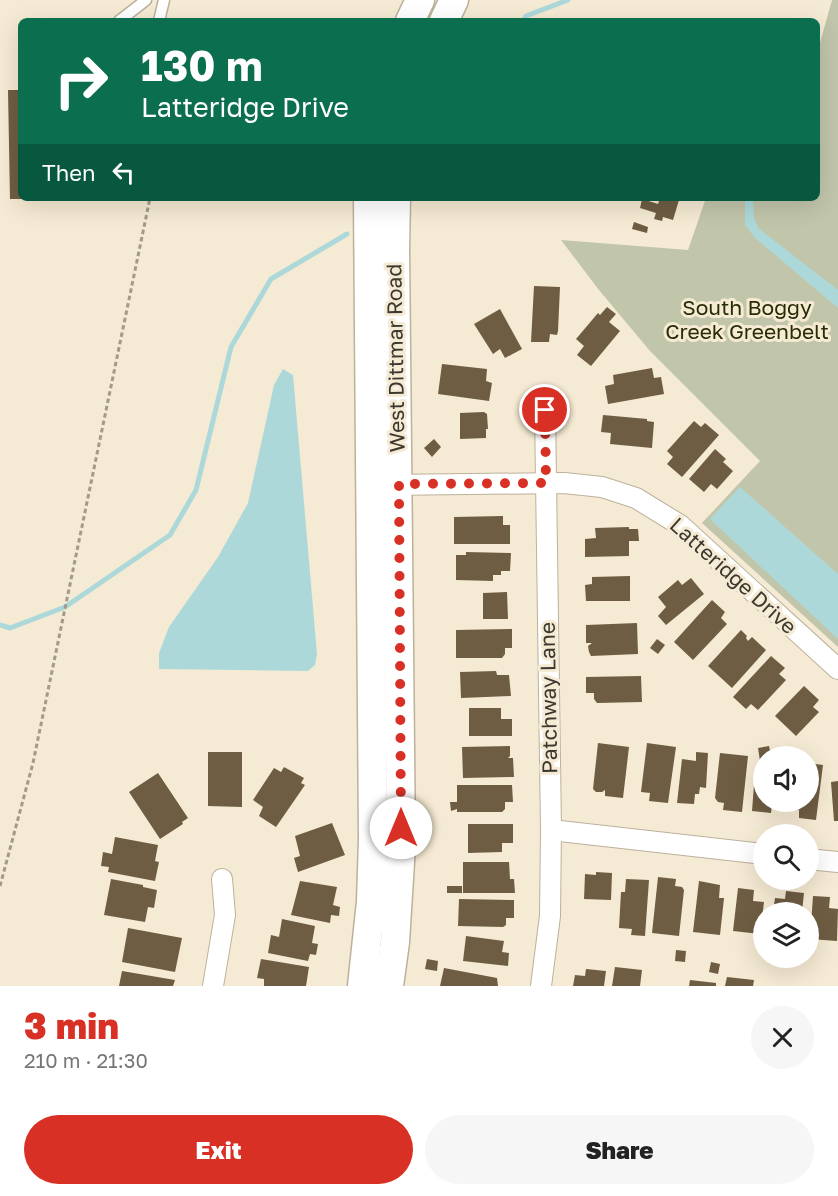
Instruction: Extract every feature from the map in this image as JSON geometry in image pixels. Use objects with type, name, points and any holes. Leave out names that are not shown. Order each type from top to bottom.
[{"type":"street","points":[[411,18],[420,0]]},
{"type":"street","points":[[445,18],[454,0]]},
{"type":"street","name":"West Dittmar Road","points":[[362,986],[371,902],[373,848],[368,201]]},
{"type":"street","name":"West Dittmar Road","points":[[389,986],[398,909],[401,846],[396,201]]},
{"type":"street","name":"Patchway Lane","points":[[541,986],[550,916],[551,830],[545,410]]},
{"type":"street","name":"Latteridge Drive","points":[[371,485],[546,483],[602,487],[636,498],[680,525],[838,669]]},
{"type":"street","points":[[551,830],[753,853]]},
{"type":"street","points":[[819,860],[838,862]]},
{"type":"street","points":[[213,986],[225,915],[222,879]]},
{"type":"lane","points":[[123,18],[146,0]]},
{"type":"lane","points":[[160,18],[164,0]]},
{"type":"path","points":[[0,886],[33,763],[149,201]]},
{"type":"green space","name":"South Boggy Creek Greenbelt","points":[[832,0],[838,0],[838,647],[702,523],[760,461],[650,351],[561,240],[688,250],[705,201],[820,201],[820,43]]},
{"type":"water","points":[[745,201],[753,201],[754,217],[758,228],[838,290],[838,308],[755,238],[745,225]]},
{"type":"water","points":[[283,369],[293,375],[317,654],[315,665],[308,671],[159,669],[159,653],[169,627],[218,557],[248,503],[274,385]]},
{"type":"water","points":[[740,487],[838,574],[838,639],[710,519]]},
{"type":"building","points":[[8,90],[18,90],[18,199],[10,199]]},
{"type":"building","points":[[642,201],[658,204],[659,201],[679,201],[673,220],[663,217],[662,221],[654,219],[656,213],[640,208]]},
{"type":"building","points":[[634,222],[648,227],[647,233],[632,229]]},
{"type":"building","points":[[534,286],[560,287],[558,331],[557,335],[550,334],[549,342],[531,342]]},
{"type":"building","points":[[607,307],[616,314],[609,322],[620,331],[591,366],[577,355],[584,346],[576,339],[598,313],[600,315]]},
{"type":"building","points":[[500,309],[522,349],[505,358],[500,349],[493,354],[474,324]]},
{"type":"building","points":[[442,364],[487,369],[486,381],[492,383],[489,401],[438,394]]},
{"type":"building","points":[[652,368],[654,378],[661,377],[664,394],[608,404],[605,386],[614,384],[613,375]]},
{"type":"building","points":[[484,412],[487,414],[486,438],[460,439],[460,413]]},
{"type":"building","points":[[603,415],[647,419],[647,421],[654,422],[652,448],[610,444],[611,433],[601,432]]},
{"type":"building","points":[[694,421],[701,427],[705,423],[719,435],[682,477],[667,464],[673,457],[667,451]]},
{"type":"building","points":[[434,439],[441,447],[432,457],[424,448]]},
{"type":"building","points":[[715,449],[726,459],[723,462],[733,471],[717,489],[711,484],[704,492],[689,479]]},
{"type":"building","points":[[503,516],[503,525],[510,525],[510,544],[454,544],[454,517]]},
{"type":"building","points":[[629,527],[629,529],[638,529],[639,541],[629,541],[629,556],[585,557],[585,539],[596,538],[595,528]]},
{"type":"building","points":[[466,552],[511,553],[510,571],[501,571],[501,575],[493,575],[493,581],[456,580],[456,555],[466,555]]},
{"type":"building","points":[[630,576],[630,601],[586,601],[585,585],[592,584],[592,577]]},
{"type":"building","points":[[691,578],[704,594],[666,625],[658,616],[666,607],[658,597],[678,580],[682,585]]},
{"type":"building","points":[[507,592],[508,619],[483,619],[483,593]]},
{"type":"building","points":[[712,600],[725,612],[721,618],[727,624],[693,660],[674,642]]},
{"type":"building","points":[[637,623],[638,654],[591,656],[588,646],[592,643],[586,643],[586,625]]},
{"type":"building","points":[[512,629],[512,648],[505,648],[502,658],[456,658],[456,630]]},
{"type":"building","points":[[741,630],[747,636],[748,641],[752,637],[766,650],[732,688],[708,666]]},
{"type":"building","points":[[657,639],[665,645],[658,654],[650,648]]},
{"type":"building","points":[[771,656],[785,668],[779,674],[786,680],[758,710],[751,704],[746,709],[733,697]]},
{"type":"building","points":[[496,671],[497,675],[509,675],[511,696],[461,698],[460,672]]},
{"type":"building","points":[[641,676],[642,702],[597,703],[594,693],[586,693],[586,677]]},
{"type":"building","points":[[804,686],[819,700],[813,707],[819,712],[796,736],[775,716]]},
{"type":"building","points":[[469,708],[501,708],[501,719],[512,719],[512,736],[469,736]]},
{"type":"building","points":[[598,743],[629,747],[623,798],[605,796],[605,790],[596,792],[593,789]]},
{"type":"building","points":[[647,743],[676,747],[668,803],[649,801],[650,793],[641,792]]},
{"type":"building","points":[[510,746],[508,758],[513,758],[514,777],[463,778],[462,747]]},
{"type":"building","points":[[208,752],[242,752],[242,807],[208,806]]},
{"type":"building","points":[[696,752],[708,753],[706,788],[700,787],[699,794],[695,794],[694,804],[677,803],[682,759],[696,761]]},
{"type":"building","points":[[720,753],[748,756],[742,812],[723,810],[724,803],[718,802],[715,798]]},
{"type":"building","points":[[819,764],[823,765],[819,796]]},
{"type":"building","points":[[284,767],[304,778],[301,783],[305,785],[276,827],[259,816],[263,807],[253,800],[274,768],[281,772]]},
{"type":"building","points":[[158,773],[188,818],[182,822],[183,824],[160,839],[129,792]]},
{"type":"building","points":[[838,781],[838,821],[834,821],[831,782]]},
{"type":"building","points":[[457,785],[512,785],[513,802],[505,802],[505,809],[502,812],[457,812],[457,809],[451,811],[450,802],[457,802]]},
{"type":"building","points":[[799,812],[817,812],[816,820],[799,818]]},
{"type":"building","points":[[332,823],[345,855],[298,872],[294,858],[300,856],[295,836]]},
{"type":"building","points":[[468,824],[513,824],[513,843],[502,843],[502,852],[468,853]]},
{"type":"building","points":[[115,837],[158,845],[155,861],[159,862],[155,881],[108,872],[109,867],[101,866],[103,852],[112,854]]},
{"type":"building","points":[[463,862],[509,862],[510,879],[514,879],[515,893],[463,893]]},
{"type":"building","points":[[596,872],[612,873],[611,900],[584,899],[585,874],[596,875]]},
{"type":"building","points":[[658,877],[676,879],[675,886],[682,887],[684,890],[679,936],[652,933]]},
{"type":"building","points":[[111,879],[157,890],[154,908],[148,907],[145,922],[104,915]]},
{"type":"building","points":[[626,879],[649,880],[645,936],[631,935],[632,929],[619,928],[621,892],[625,892]]},
{"type":"building","points":[[300,881],[337,887],[333,905],[340,907],[339,916],[331,915],[330,923],[291,915]]},
{"type":"building","points":[[699,881],[720,885],[719,898],[724,898],[720,935],[693,932]]},
{"type":"building","points":[[447,886],[462,886],[462,893],[447,893]]},
{"type":"building","points":[[738,888],[754,890],[753,901],[764,902],[753,902],[753,933],[733,931]]},
{"type":"building","points":[[786,891],[804,893],[803,902],[774,902],[775,898],[785,899]]},
{"type":"building","points":[[813,896],[830,897],[829,908],[838,909],[837,941],[819,940],[819,902],[813,902]]},
{"type":"building","points":[[459,899],[514,900],[514,918],[506,918],[506,925],[503,927],[458,926]]},
{"type":"building","points":[[282,919],[315,926],[312,943],[318,944],[316,955],[310,954],[308,961],[268,953],[271,935],[279,937]]},
{"type":"building","points":[[128,928],[182,938],[175,972],[122,962]]},
{"type":"building","points":[[466,936],[504,941],[502,952],[509,953],[508,966],[463,961]]},
{"type":"building","points":[[676,950],[686,951],[685,962],[675,961]]},
{"type":"building","points":[[261,959],[309,967],[306,986],[264,986],[264,979],[257,978]]},
{"type":"building","points":[[427,959],[438,961],[437,971],[425,969]]},
{"type":"building","points":[[711,962],[720,964],[718,974],[709,972]]},
{"type":"building","points":[[615,967],[642,970],[640,986],[612,986]]},
{"type":"building","points":[[444,968],[497,978],[498,986],[440,986]]},
{"type":"building","points":[[586,969],[606,971],[604,986],[573,986],[575,975],[585,976]]},
{"type":"building","points":[[122,971],[175,980],[173,986],[119,986]]},
{"type":"building","points":[[727,977],[754,980],[753,986],[725,986]]},
{"type":"building","points":[[690,980],[716,983],[716,986],[689,986]]},
{"type":"waterway","points":[[525,18],[568,0]]},
{"type":"waterway","points":[[0,625],[10,628],[65,607],[170,535],[196,490],[231,347],[271,279],[347,234]]},
{"type":"route","points":[[401,828],[399,484],[546,483],[545,410]]}]
